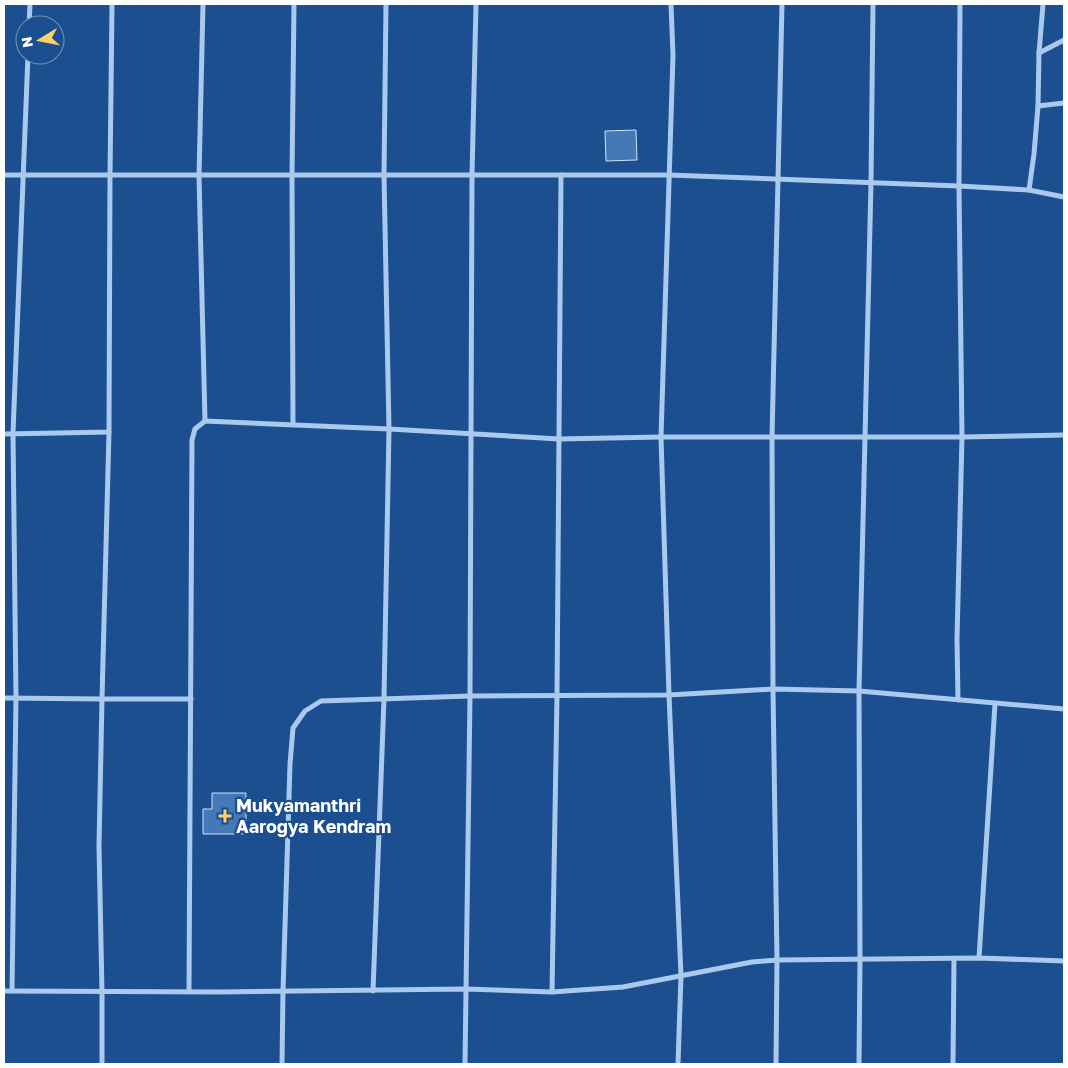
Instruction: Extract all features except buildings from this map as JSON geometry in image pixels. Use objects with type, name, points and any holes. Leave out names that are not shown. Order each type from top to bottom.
[{"type":"street","points":[[102,1064],[99,846],[109,432],[112,4]]},
{"type":"street","points":[[203,4],[199,176],[205,421]]},
{"type":"street","points":[[293,425],[292,175],[294,4]]},
{"type":"street","points":[[373,991],[384,699],[389,429],[384,174],[386,4]]},
{"type":"street","points":[[465,1064],[470,696],[472,175],[476,4]]},
{"type":"street","points":[[670,4],[673,55],[661,437],[669,695],[681,976],[678,1064]]},
{"type":"street","points":[[776,1064],[777,960],[772,437],[782,4]]},
{"type":"street","points":[[859,1064],[859,691],[871,183],[873,4]]},
{"type":"street","points":[[958,700],[957,629],[962,437],[959,186],[960,4]]},
{"type":"street","points":[[1029,190],[1038,106],[1039,53],[1043,4]]},
{"type":"street","points":[[1039,53],[1064,40]]},
{"type":"street","points":[[12,991],[16,698],[13,433],[28,65]]},
{"type":"street","points":[[1038,106],[1064,103]]},
{"type":"street","points":[[4,175],[669,175],[959,186],[1029,190],[1064,197]]},
{"type":"street","points":[[552,992],[561,175]]},
{"type":"street","points":[[189,992],[192,440],[195,428],[205,421],[559,439],[1064,436]]},
{"type":"street","points":[[4,434],[109,432]]},
{"type":"street","points":[[282,1064],[290,764],[293,728],[305,711],[321,701],[470,696],[669,695],[773,690],[859,691],[1064,709]]},
{"type":"street","points":[[4,698],[191,699]]},
{"type":"street","points":[[979,958],[995,704]]},
{"type":"street","points":[[4,991],[189,992],[466,989],[552,992],[623,987],[752,962],[777,960],[979,958],[1064,962]]},
{"type":"street","points":[[953,1064],[954,959]]},
{"type":"place","name":"Mukyamanthri Aarogya Kendram","points":[[225,816]]}]
